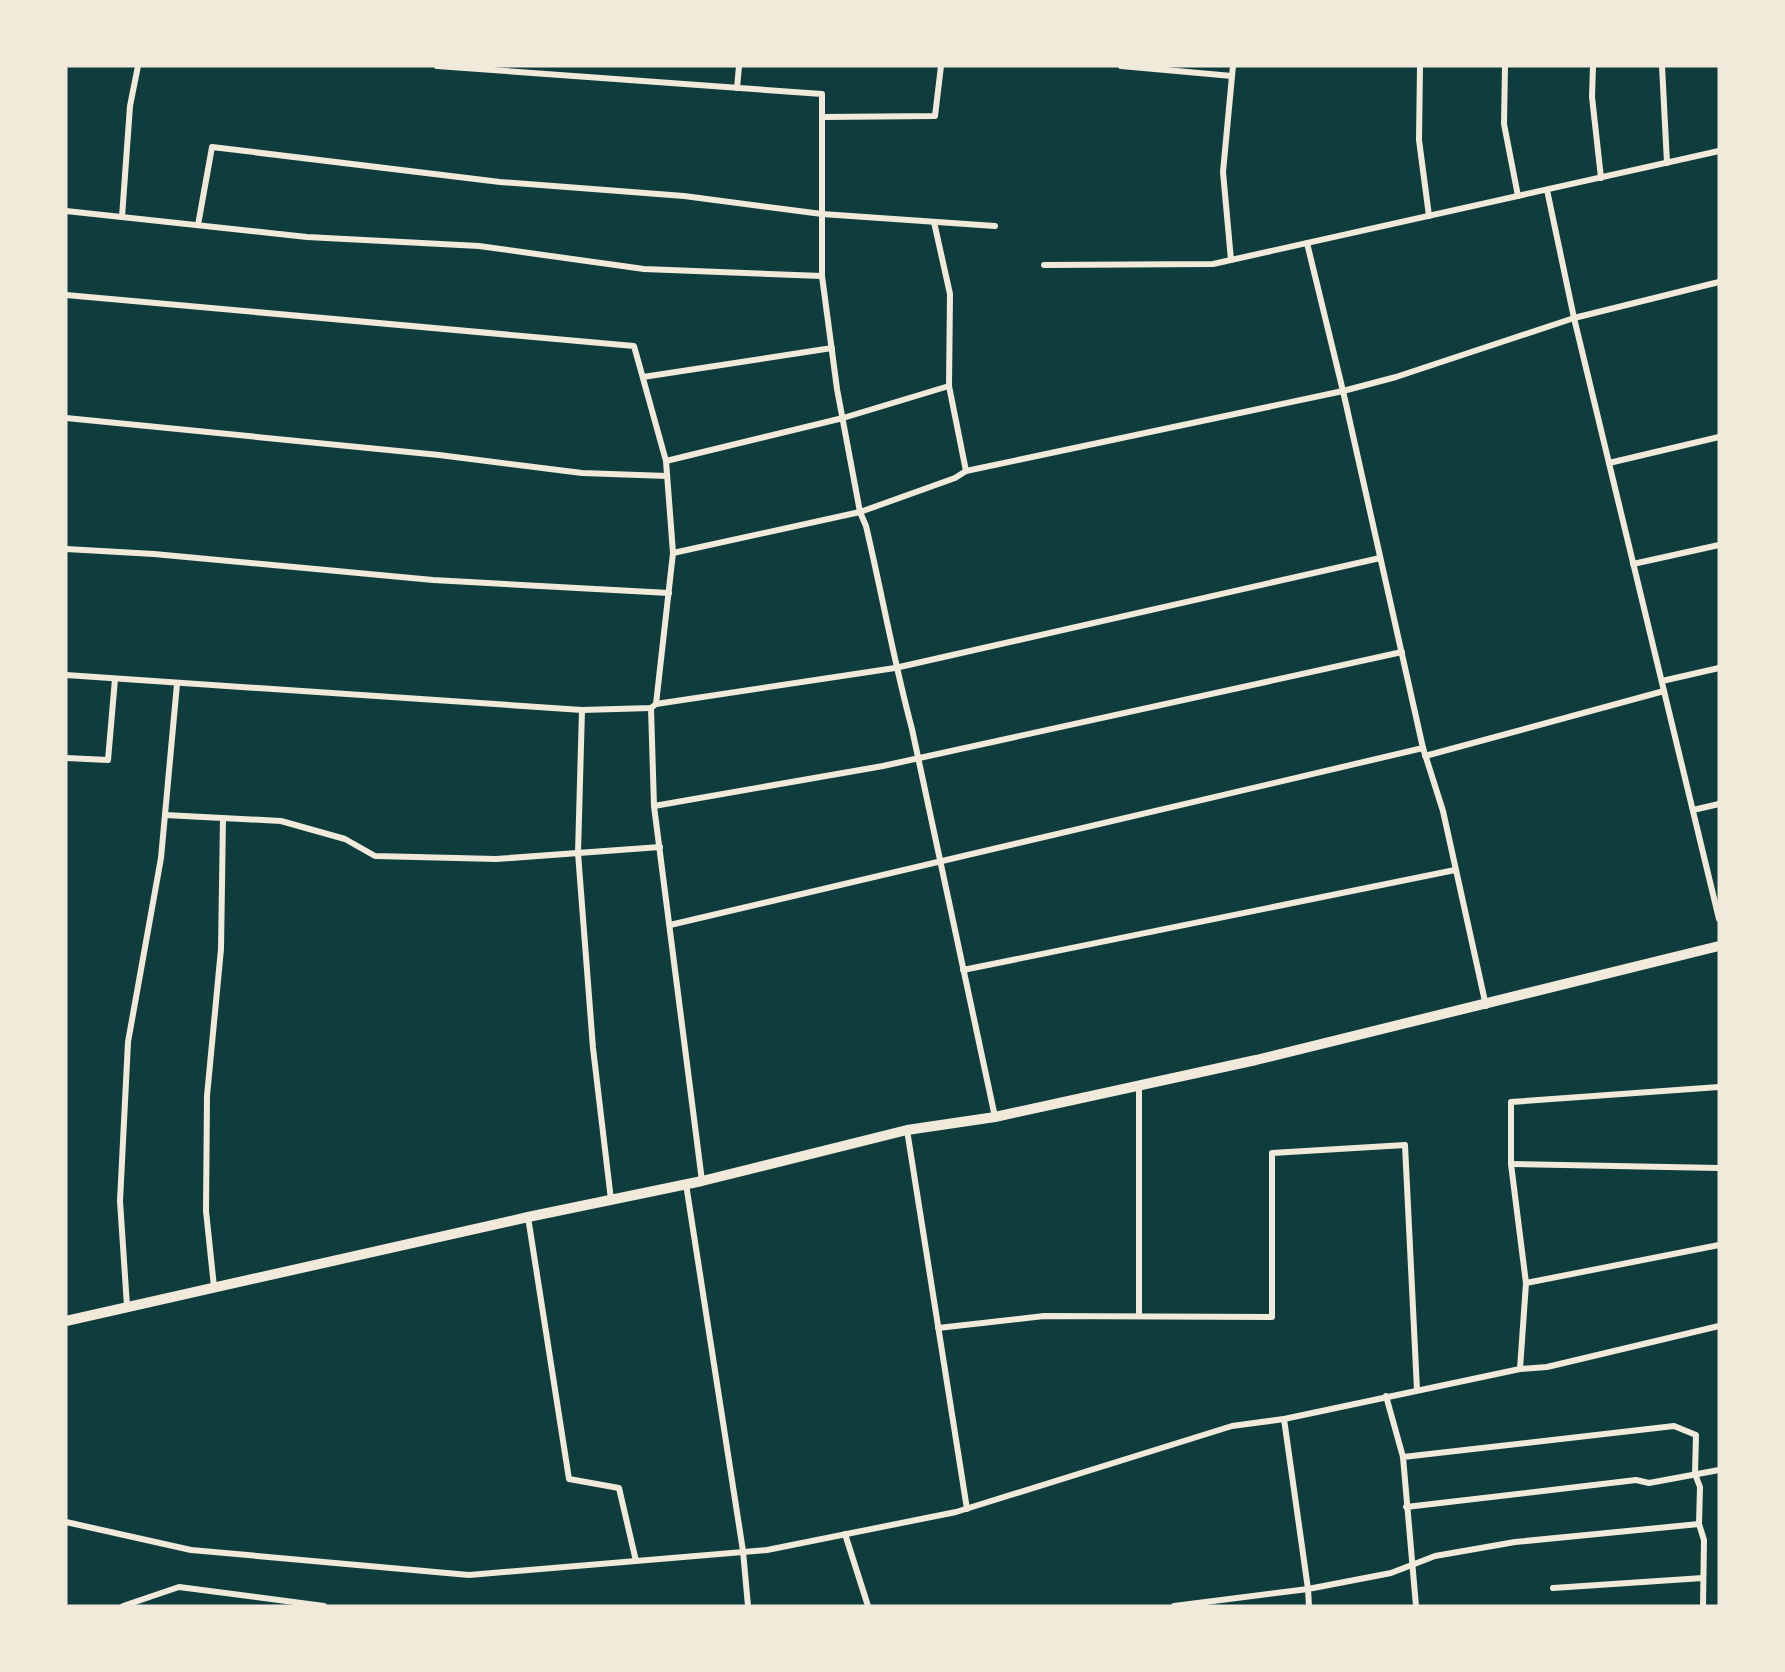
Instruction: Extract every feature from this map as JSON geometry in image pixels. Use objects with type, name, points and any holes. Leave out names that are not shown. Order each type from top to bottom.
[{"type":"street","points":[[122,217],[130,106],[138,66]]},
{"type":"street","points":[[437,66],[822,94],[822,276],[843,418],[860,512],[866,526],[888,622],[895,668],[918,759],[995,1117]]},
{"type":"street","points":[[737,88],[739,66]]},
{"type":"street","points":[[823,117],[935,116],[941,66]]},
{"type":"street","points":[[1121,66],[1232,76]]},
{"type":"street","points":[[1231,260],[1223,172],[1233,66]]},
{"type":"street","points":[[1420,66],[1419,140],[1429,216]]},
{"type":"street","points":[[1506,66],[1504,124],[1518,196]]},
{"type":"street","points":[[1593,66],[1592,96],[1601,178]]},
{"type":"street","points":[[1662,66],[1667,163]]},
{"type":"street","points":[[198,225],[212,147],[500,182],[684,196],[822,214],[995,226]]},
{"type":"street","points":[[1044,265],[1213,264],[1719,151]]},
{"type":"street","points":[[1547,190],[1574,318],[1719,919]]},
{"type":"street","points":[[66,211],[307,237],[479,246],[644,269],[822,276]]},
{"type":"street","points":[[934,222],[950,294],[949,386],[966,471]]},
{"type":"street","points":[[1307,243],[1343,391],[1423,748],[1443,811],[1485,1006]]},
{"type":"street","points":[[673,553],[860,512],[955,478],[966,471],[1343,391],[1396,377],[1574,318],[1719,282]]},
{"type":"street","points":[[66,295],[634,346],[666,461],[673,553],[654,706],[654,806],[702,1181]]},
{"type":"street","points":[[643,377],[832,348]]},
{"type":"street","points":[[666,461],[843,418],[949,386]]},
{"type":"street","points":[[66,418],[440,455],[582,473],[667,476]]},
{"type":"street","points":[[1609,463],[1719,437]]},
{"type":"street","points":[[1633,564],[1719,545]]},
{"type":"street","points":[[66,549],[154,554],[433,580],[669,593]]},
{"type":"street","points":[[66,675],[582,710],[654,706],[895,668],[1380,558]]},
{"type":"street","points":[[654,806],[918,759],[1402,652]]},
{"type":"street","points":[[1662,681],[1719,668]]},
{"type":"street","points":[[66,758],[108,760],[115,679]]},
{"type":"street","points":[[127,1306],[120,1201],[128,1042],[161,858],[177,684]]},
{"type":"street","points":[[1425,756],[1664,691]]},
{"type":"street","points":[[582,710],[578,853],[593,1048],[611,1200]]},
{"type":"street","points":[[670,925],[1423,748]]},
{"type":"street","points":[[1693,810],[1719,804]]},
{"type":"street","points":[[165,815],[281,821],[345,839],[375,856],[496,859],[660,847]]},
{"type":"street","points":[[214,1287],[206,1211],[207,1096],[220,949],[223,818]]},
{"type":"street","points":[[963,970],[1455,870]]},
{"type":"street","points":[[66,1321],[528,1217],[702,1181],[907,1130],[995,1117],[1139,1085],[1485,1006],[1719,946]]},
{"type":"street","points":[[1139,1085],[1139,1316]]},
{"type":"street","points":[[1520,1369],[1527,1283],[1511,1164],[1511,1102],[1719,1087]]},
{"type":"street","points":[[907,1130],[967,1509]]},
{"type":"street","points":[[938,1328],[1044,1316],[1272,1317],[1272,1153],[1405,1145],[1417,1390]]},
{"type":"street","points":[[1511,1164],[1719,1168]]},
{"type":"street","points":[[686,1184],[743,1551],[748,1606]]},
{"type":"street","points":[[528,1217],[569,1479],[619,1488],[636,1561]]},
{"type":"street","points":[[1527,1283],[1719,1245]]},
{"type":"street","points":[[66,1522],[191,1550],[470,1575],[767,1550],[967,1509],[1232,1426],[1284,1419],[1520,1369],[1547,1367],[1719,1326]]},
{"type":"street","points":[[1386,1396],[1403,1457],[1416,1606]]},
{"type":"street","points":[[1284,1419],[1309,1606]]},
{"type":"street","points":[[1403,1457],[1674,1426],[1696,1435],[1695,1474],[1700,1487],[1699,1524],[1704,1540],[1703,1606]]},
{"type":"street","points":[[1406,1508],[1636,1480],[1649,1483],[1719,1470]]},
{"type":"street","points":[[1174,1606],[1215,1603],[1308,1589],[1391,1573],[1434,1556],[1515,1542],[1699,1524]]},
{"type":"street","points":[[845,1534],[868,1606]]},
{"type":"street","points":[[1553,1588],[1703,1578]]},
{"type":"street","points":[[123,1606],[179,1587],[324,1606]]}]
